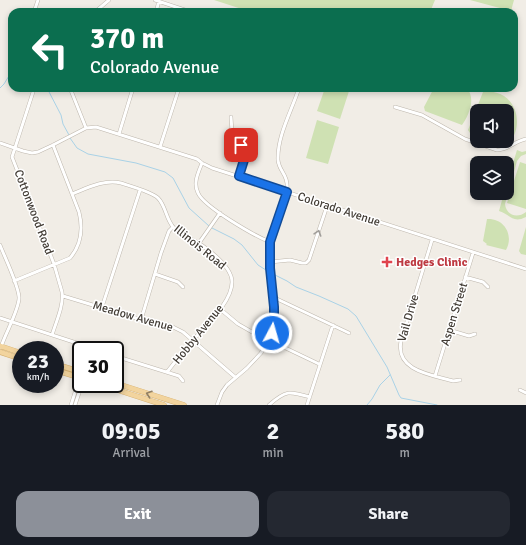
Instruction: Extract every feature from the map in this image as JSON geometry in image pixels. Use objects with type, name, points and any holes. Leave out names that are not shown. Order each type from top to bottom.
[{"type":"main road","points":[[1,346],[12,350]]},
{"type":"main road","points":[[0,352],[12,356]]},
{"type":"main road","points":[[124,386],[184,405]]},
{"type":"main road","points":[[124,392],[164,405]]},
{"type":"street","points":[[100,8],[109,0]]},
{"type":"street","points":[[155,0],[179,8]]},
{"type":"street","points":[[157,8],[159,1]]},
{"type":"street","name":"Cottonwood Road","points":[[33,92],[12,157],[54,264],[63,296]]},
{"type":"street","points":[[0,143],[32,153],[38,152],[86,128],[72,92]]},
{"type":"street","points":[[119,134],[132,92]]},
{"type":"street","points":[[160,147],[178,92]]},
{"type":"street","points":[[217,405],[224,389],[258,357],[268,340],[274,324],[270,242],[287,192],[288,184],[278,162],[278,149],[297,92]]},
{"type":"street","points":[[395,107],[422,114],[465,139],[498,150],[502,150],[515,142],[526,139]]},
{"type":"street","points":[[231,117],[232,132],[241,145],[244,160],[239,176]]},
{"type":"street","name":"Colorado Avenue","points":[[86,128],[96,127],[160,147],[327,206],[526,269]]},
{"type":"street","points":[[14,281],[70,258],[79,242],[81,220],[79,212],[53,145]]},
{"type":"street","points":[[202,163],[196,181],[196,188],[199,195],[220,214],[255,236],[270,242]]},
{"type":"street","name":"Illinois Road","points":[[72,194],[109,182],[121,183],[152,194],[162,203],[173,227],[199,243],[223,263],[229,271]]},
{"type":"street","points":[[102,307],[140,190]]},
{"type":"street","points":[[270,262],[290,260],[306,263],[310,260],[327,206]]},
{"type":"street","points":[[199,243],[220,214]]},
{"type":"street","points":[[141,320],[169,231],[173,227]]},
{"type":"street","name":"Vail Drive","points":[[432,240],[401,341],[400,351],[404,362],[411,367],[434,376],[453,381],[460,380]]},
{"type":"street","points":[[0,245],[19,298],[1,346]]},
{"type":"street","name":"Aspen Street","points":[[434,376],[473,253]]},
{"type":"street","name":"Hobby Avenue","points":[[167,372],[220,309],[229,295],[232,280],[229,271]]},
{"type":"street","points":[[155,274],[178,282],[183,287]]},
{"type":"street","points":[[465,277],[483,282],[488,287]]},
{"type":"street","points":[[52,335],[63,296]]},
{"type":"street","name":"Meadow Avenue","points":[[63,296],[141,320],[175,327],[193,340],[235,377]]},
{"type":"street","points":[[273,299],[277,299],[333,326],[349,332]]},
{"type":"street","points":[[220,309],[242,326],[320,364]]},
{"type":"street","points":[[0,318],[72,342]]},
{"type":"street","points":[[307,405],[333,326]]},
{"type":"street","points":[[449,330],[469,336],[475,334]]},
{"type":"street","points":[[124,359],[179,376],[183,381]]},
{"type":"street","points":[[269,405],[279,396],[287,392],[310,397]]},
{"type":"street","points":[[71,405],[75,393]]},
{"type":"street","points":[[75,405],[79,393]]},
{"type":"green space","points":[[214,0],[435,0],[432,8],[239,8]]},
{"type":"green space","points":[[470,0],[514,0],[512,8],[500,8]]},
{"type":"green space","points":[[324,92],[349,92],[340,119],[317,111]]},
{"type":"green space","points":[[432,92],[470,92],[471,102],[469,112],[462,125],[425,111],[424,107]]},
{"type":"green space","points":[[483,92],[496,93],[509,100],[512,104],[478,104]]},
{"type":"green space","points":[[514,108],[517,118],[514,136]]},
{"type":"green space","points":[[317,120],[339,127],[328,164],[306,158]]},
{"type":"green space","points":[[517,150],[522,152],[526,151],[526,154],[521,156],[517,161],[514,172],[514,160]]},
{"type":"green space","points":[[520,162],[526,164],[526,209],[507,203],[508,200],[514,200],[514,181]]},
{"type":"green space","points":[[502,200],[506,200],[505,204],[507,211],[512,215],[519,215],[526,212],[526,217],[514,219],[499,211]]},
{"type":"green space","points":[[487,219],[499,221],[506,229],[509,239],[506,250],[486,245],[487,244],[483,241]]},
{"type":"green space","points":[[526,227],[526,255],[521,254],[519,251]]},
{"type":"waterway","points":[[0,88],[8,78]]},
{"type":"waterway","points":[[49,92],[69,135]]},
{"type":"waterway","points":[[70,138],[77,148],[88,154],[136,163],[165,172],[173,178],[189,208],[209,226]]},
{"type":"waterway","points":[[212,228],[234,239],[242,245],[258,265],[269,272]]},
{"type":"waterway","points":[[273,274],[296,287],[348,309],[356,316],[387,367],[401,398],[437,405]]},
{"type":"waterway","points":[[367,405],[380,385],[390,375]]},
{"type":"place","name":"Hedges Clinic","points":[[387,262]]},
{"type":"route","points":[[241,145],[244,160],[239,176],[287,192],[270,242],[270,268],[274,307],[274,324],[272,333]]}]
